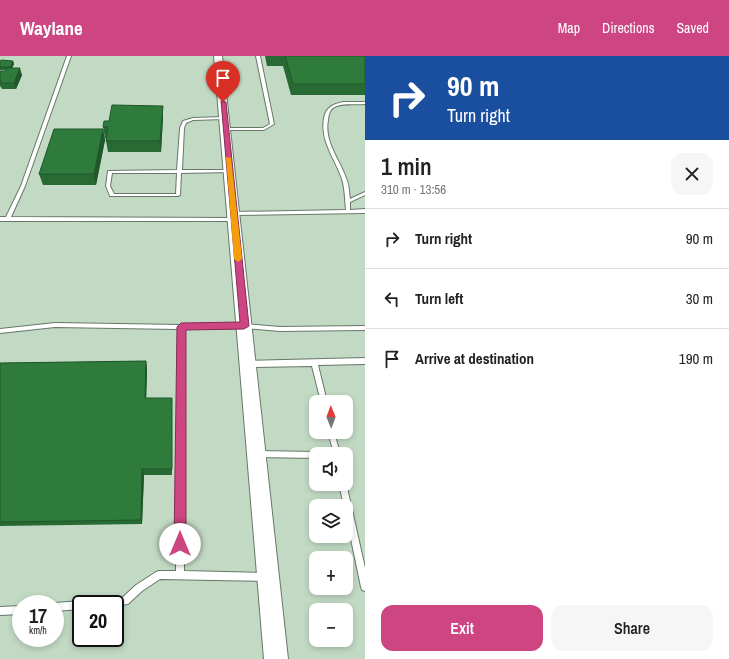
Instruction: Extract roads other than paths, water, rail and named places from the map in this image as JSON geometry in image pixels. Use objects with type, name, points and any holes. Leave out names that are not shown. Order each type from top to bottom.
[{"type":"street","points":[[218,56],[258,454],[276,659]]},
{"type":"lane","points":[[8,219],[23,186],[69,56]]},
{"type":"lane","points":[[229,171],[180,172],[110,172],[108,186],[112,195],[178,195],[180,172],[184,122],[193,120],[264,129],[272,124],[258,56]]},
{"type":"lane","points":[[348,212],[347,192],[344,178],[325,135],[324,124],[328,111],[334,106],[342,104],[365,103]]},
{"type":"lane","points":[[347,202],[365,193]]},
{"type":"lane","points":[[0,219],[234,217],[365,211]]},
{"type":"lane","points":[[0,331],[55,325],[181,327],[244,326],[280,329],[365,328]]},
{"type":"lane","points":[[180,576],[181,327]]},
{"type":"lane","points":[[248,364],[314,364],[365,360]]},
{"type":"lane","points":[[314,364],[322,395]]},
{"type":"lane","points":[[258,454],[309,455]]},
{"type":"lane","points":[[344,491],[365,587]]},
{"type":"lane","points":[[124,602],[139,588],[159,576],[269,578]]},
{"type":"lane","points":[[0,611],[12,610]]}]
